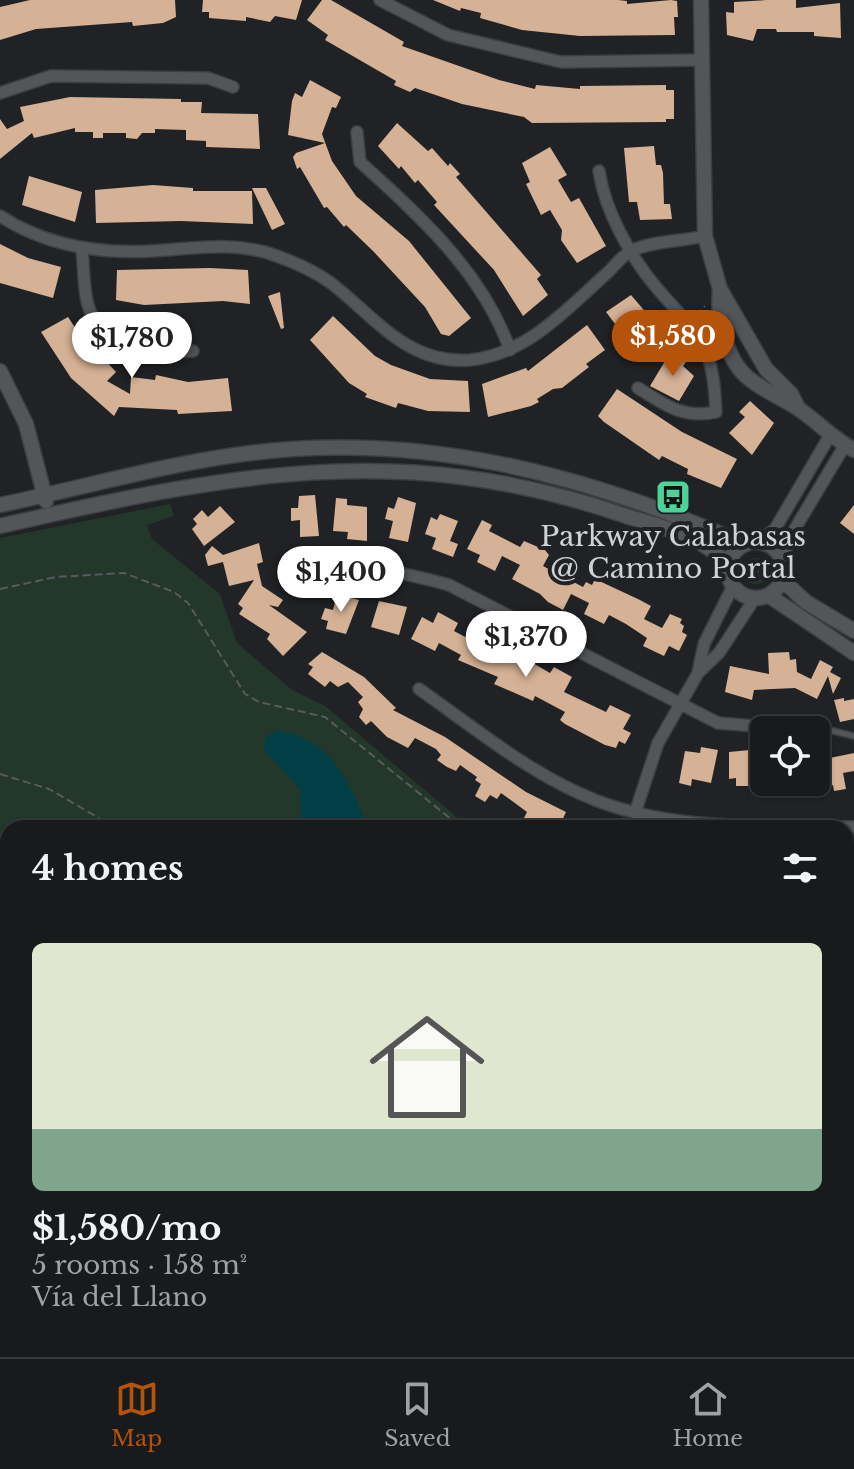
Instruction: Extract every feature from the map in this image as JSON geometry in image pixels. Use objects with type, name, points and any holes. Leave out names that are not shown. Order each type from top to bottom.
[{"type":"street","points":[[380,0],[448,35],[561,62],[700,60]]},
{"type":"street","points":[[701,0],[705,236],[720,289],[766,369],[791,394],[798,408]]},
{"type":"street","points":[[0,93],[51,76],[208,78],[233,87]]},
{"type":"street","points":[[357,132],[360,162],[407,204],[469,273],[496,312],[510,350]]},
{"type":"street","points":[[599,171],[603,195],[632,250],[653,284],[695,332],[708,355],[716,412],[693,417],[670,409],[638,388]]},
{"type":"street","points":[[0,216],[35,234],[82,250],[151,251],[235,246],[268,253],[300,265],[331,283],[397,341],[431,356],[469,360],[510,350],[539,334],[632,250],[705,236]]},
{"type":"street","points":[[82,250],[88,305],[108,334],[126,346],[147,353],[193,351]]},
{"type":"street","points":[[698,673],[710,665],[762,597],[782,580],[783,560],[790,537],[849,447],[829,437],[798,408],[746,376],[730,352],[718,306],[720,289]]},
{"type":"street","points":[[0,371],[26,424],[50,514]]},
{"type":"street","points":[[728,566],[736,549],[775,529],[829,437]]},
{"type":"street","points":[[0,505],[244,454],[314,447],[379,448],[492,460],[561,476],[774,548],[783,560]]},
{"type":"street","points":[[0,526],[245,476],[339,470],[412,471],[474,477],[610,510],[708,546],[728,566],[733,586],[742,594],[762,597],[854,653]]},
{"type":"street","points":[[305,571],[356,566],[403,572],[449,585],[681,703],[732,726],[750,726]]},
{"type":"street","points":[[782,580],[806,602],[854,631]]},
{"type":"street","points":[[635,813],[653,755],[698,673],[699,659],[733,586]]},
{"type":"street","points":[[713,626],[719,635],[731,636]]},
{"type":"street","points":[[419,689],[549,778],[594,799],[635,813],[678,820]]},
{"type":"lane","points":[[830,730],[854,736]]},
{"type":"path","points":[[696,317],[708,304]]},
{"type":"path","points":[[0,589],[56,577],[124,573],[174,592],[188,603],[245,694],[259,702],[325,717],[452,820]]},
{"type":"path","points":[[0,774],[49,789],[102,820]]},
{"type":"green space","points":[[170,504],[174,516],[147,525],[152,539],[220,594],[237,643],[292,690],[325,706],[460,820],[0,820],[0,538]]},
{"type":"green space","points":[[756,558],[765,562],[769,571],[765,580],[756,584],[747,580],[743,571],[747,562]]},
{"type":"water","points":[[276,730],[295,735],[324,752],[345,778],[364,820],[301,820],[300,789],[263,749],[267,736]]},
{"type":"building","points":[[30,0],[175,0],[176,17],[163,23],[133,26],[132,22],[36,29],[0,40],[0,7]]},
{"type":"building","points":[[203,0],[302,0],[296,20],[275,16],[270,22],[246,17],[246,21],[209,18],[209,12],[202,12]]},
{"type":"building","points":[[322,0],[331,0],[404,42],[402,46],[499,80],[535,89],[536,85],[580,89],[580,86],[666,85],[666,90],[674,90],[674,119],[666,119],[666,122],[532,123],[524,117],[462,104],[415,88],[410,92],[325,40],[328,35],[307,20]]},
{"type":"building","points":[[433,0],[618,0],[627,1],[627,4],[671,0],[677,1],[678,17],[674,17],[675,35],[580,36],[522,30],[480,18],[481,13],[461,8],[460,11]]},
{"type":"building","points":[[796,0],[796,8],[840,3],[841,38],[814,36],[814,32],[777,32],[776,29],[757,29],[753,41],[727,35],[726,12],[734,13],[734,2]]},
{"type":"building","points":[[310,80],[341,97],[336,108],[332,107],[322,134],[332,161],[356,196],[409,241],[471,318],[449,336],[441,334],[425,307],[373,251],[346,225],[344,227],[327,207],[324,208],[300,167],[297,169],[293,157],[296,153],[325,143],[288,135],[295,93],[302,97]]},
{"type":"building","points":[[70,97],[181,99],[181,102],[202,102],[201,113],[258,114],[260,149],[206,147],[206,141],[186,140],[186,130],[155,129],[155,133],[142,133],[137,139],[126,138],[126,133],[103,133],[103,138],[93,138],[93,132],[75,132],[75,128],[34,138],[32,133],[0,159],[0,119],[7,129],[24,121],[20,107]]},
{"type":"building","points":[[397,123],[428,151],[432,148],[448,166],[450,163],[460,174],[456,177],[541,275],[537,279],[548,295],[523,316],[494,270],[434,205],[437,202],[418,180],[415,183],[378,146]]},
{"type":"building","points":[[654,146],[656,165],[661,165],[663,173],[664,204],[670,204],[672,219],[640,220],[637,202],[629,202],[624,148]]},
{"type":"building","points":[[550,147],[567,175],[558,180],[571,202],[579,198],[606,246],[577,263],[561,240],[562,230],[550,210],[541,215],[526,184],[530,182],[522,163]]},
{"type":"building","points":[[29,176],[82,192],[75,222],[22,205]]},
{"type":"building","points":[[153,185],[193,188],[193,191],[252,191],[253,224],[181,221],[96,223],[95,190]]},
{"type":"building","points":[[252,188],[266,188],[285,224],[272,230]]},
{"type":"building","points":[[0,244],[28,258],[61,267],[53,298],[0,283]]},
{"type":"building","points":[[117,270],[248,270],[250,304],[223,301],[144,305],[116,300]]},
{"type":"building","points":[[280,292],[284,328],[281,329],[268,296]]},
{"type":"building","points":[[631,295],[666,336],[640,357],[606,312]]},
{"type":"building","points":[[333,316],[375,356],[391,365],[430,379],[468,381],[470,412],[428,411],[398,403],[396,408],[365,397],[367,394],[349,383],[310,340]]},
{"type":"building","points":[[68,317],[90,350],[93,347],[116,372],[107,381],[130,394],[131,377],[155,380],[156,375],[188,382],[228,378],[232,411],[178,414],[177,410],[119,407],[114,416],[71,378],[41,332]]},
{"type":"building","points":[[587,325],[605,350],[586,364],[589,367],[562,388],[553,389],[537,399],[539,402],[531,406],[488,417],[482,384],[526,368],[528,371]]},
{"type":"building","points":[[668,356],[675,361],[678,356],[686,362],[683,366],[694,376],[679,401],[650,386]]},
{"type":"building","points":[[617,389],[682,432],[737,459],[721,488],[687,474],[688,469],[662,456],[659,460],[604,422],[598,416]]},
{"type":"building","points":[[750,401],[774,423],[752,455],[729,433],[745,417],[739,412]]},
{"type":"building","points":[[315,495],[319,536],[300,537],[300,520],[291,521],[291,508],[298,508],[299,496]]},
{"type":"building","points":[[398,497],[416,503],[408,542],[389,538],[393,521],[385,519],[388,507],[394,509]]},
{"type":"building","points":[[336,498],[347,499],[347,505],[367,507],[367,541],[347,539],[348,532],[333,531]]},
{"type":"building","points":[[854,505],[854,534],[840,523]]},
{"type":"building","points":[[220,506],[235,522],[204,546],[192,529],[197,524],[193,519],[202,510],[208,517]]},
{"type":"building","points":[[440,514],[458,521],[450,541],[458,544],[453,557],[432,549],[436,538],[425,534],[431,517],[437,520]]},
{"type":"building","points":[[482,520],[492,525],[489,531],[520,547],[524,541],[545,550],[549,555],[543,566],[583,587],[586,582],[592,585],[595,579],[651,606],[644,619],[662,628],[670,614],[682,619],[682,632],[687,635],[679,651],[669,646],[664,656],[643,646],[647,638],[609,615],[604,624],[584,614],[589,603],[571,594],[563,610],[548,602],[540,594],[512,579],[520,565],[502,556],[495,571],[477,562],[480,555],[467,549]]},
{"type":"building","points":[[259,543],[263,562],[257,564],[262,586],[283,600],[278,607],[269,605],[307,632],[283,656],[267,639],[270,634],[239,614],[243,608],[238,604],[254,580],[229,586],[223,562],[208,566],[205,555],[212,546],[223,555]]},
{"type":"building","points":[[337,594],[359,600],[346,634],[326,629],[328,621],[321,619],[325,608],[333,610]]},
{"type":"building","points":[[379,601],[407,607],[399,635],[371,627]]},
{"type":"building","points":[[438,612],[458,623],[454,631],[473,641],[478,631],[550,673],[554,667],[572,677],[564,692],[606,712],[610,705],[631,715],[623,729],[631,733],[625,744],[619,741],[616,748],[605,745],[560,720],[565,712],[535,696],[533,701],[494,684],[498,677],[458,660],[461,655],[439,643],[435,651],[411,639],[422,617],[433,623]]},
{"type":"building","points":[[322,652],[364,677],[396,708],[393,710],[445,737],[526,792],[566,812],[562,820],[524,818],[527,812],[501,793],[497,799],[490,795],[485,802],[475,796],[481,784],[475,780],[477,777],[460,765],[456,771],[447,767],[437,760],[441,755],[436,749],[415,738],[408,748],[387,737],[371,721],[366,725],[359,717],[363,709],[358,702],[363,697],[348,682],[338,687],[330,681],[325,687],[308,674],[313,667],[308,664]]},
{"type":"building","points":[[789,652],[790,660],[796,659],[797,672],[811,679],[820,660],[833,667],[830,672],[841,678],[833,694],[828,676],[817,699],[795,688],[754,690],[752,700],[725,692],[730,666],[769,674],[768,653]]},
{"type":"building","points":[[844,698],[844,701],[854,699],[854,719],[840,722],[834,700]]},
{"type":"building","points":[[701,747],[718,750],[711,783],[692,779],[691,786],[679,783],[685,751],[700,753]]},
{"type":"building","points":[[750,750],[750,786],[736,786],[736,778],[729,779],[729,752]]},
{"type":"building","points":[[854,753],[854,771],[843,773],[846,789],[834,791],[833,785],[830,786],[830,758]]},
{"type":"place","name":"Parkway Calabasas @ Camino Portal","points":[[673,497]]}]
